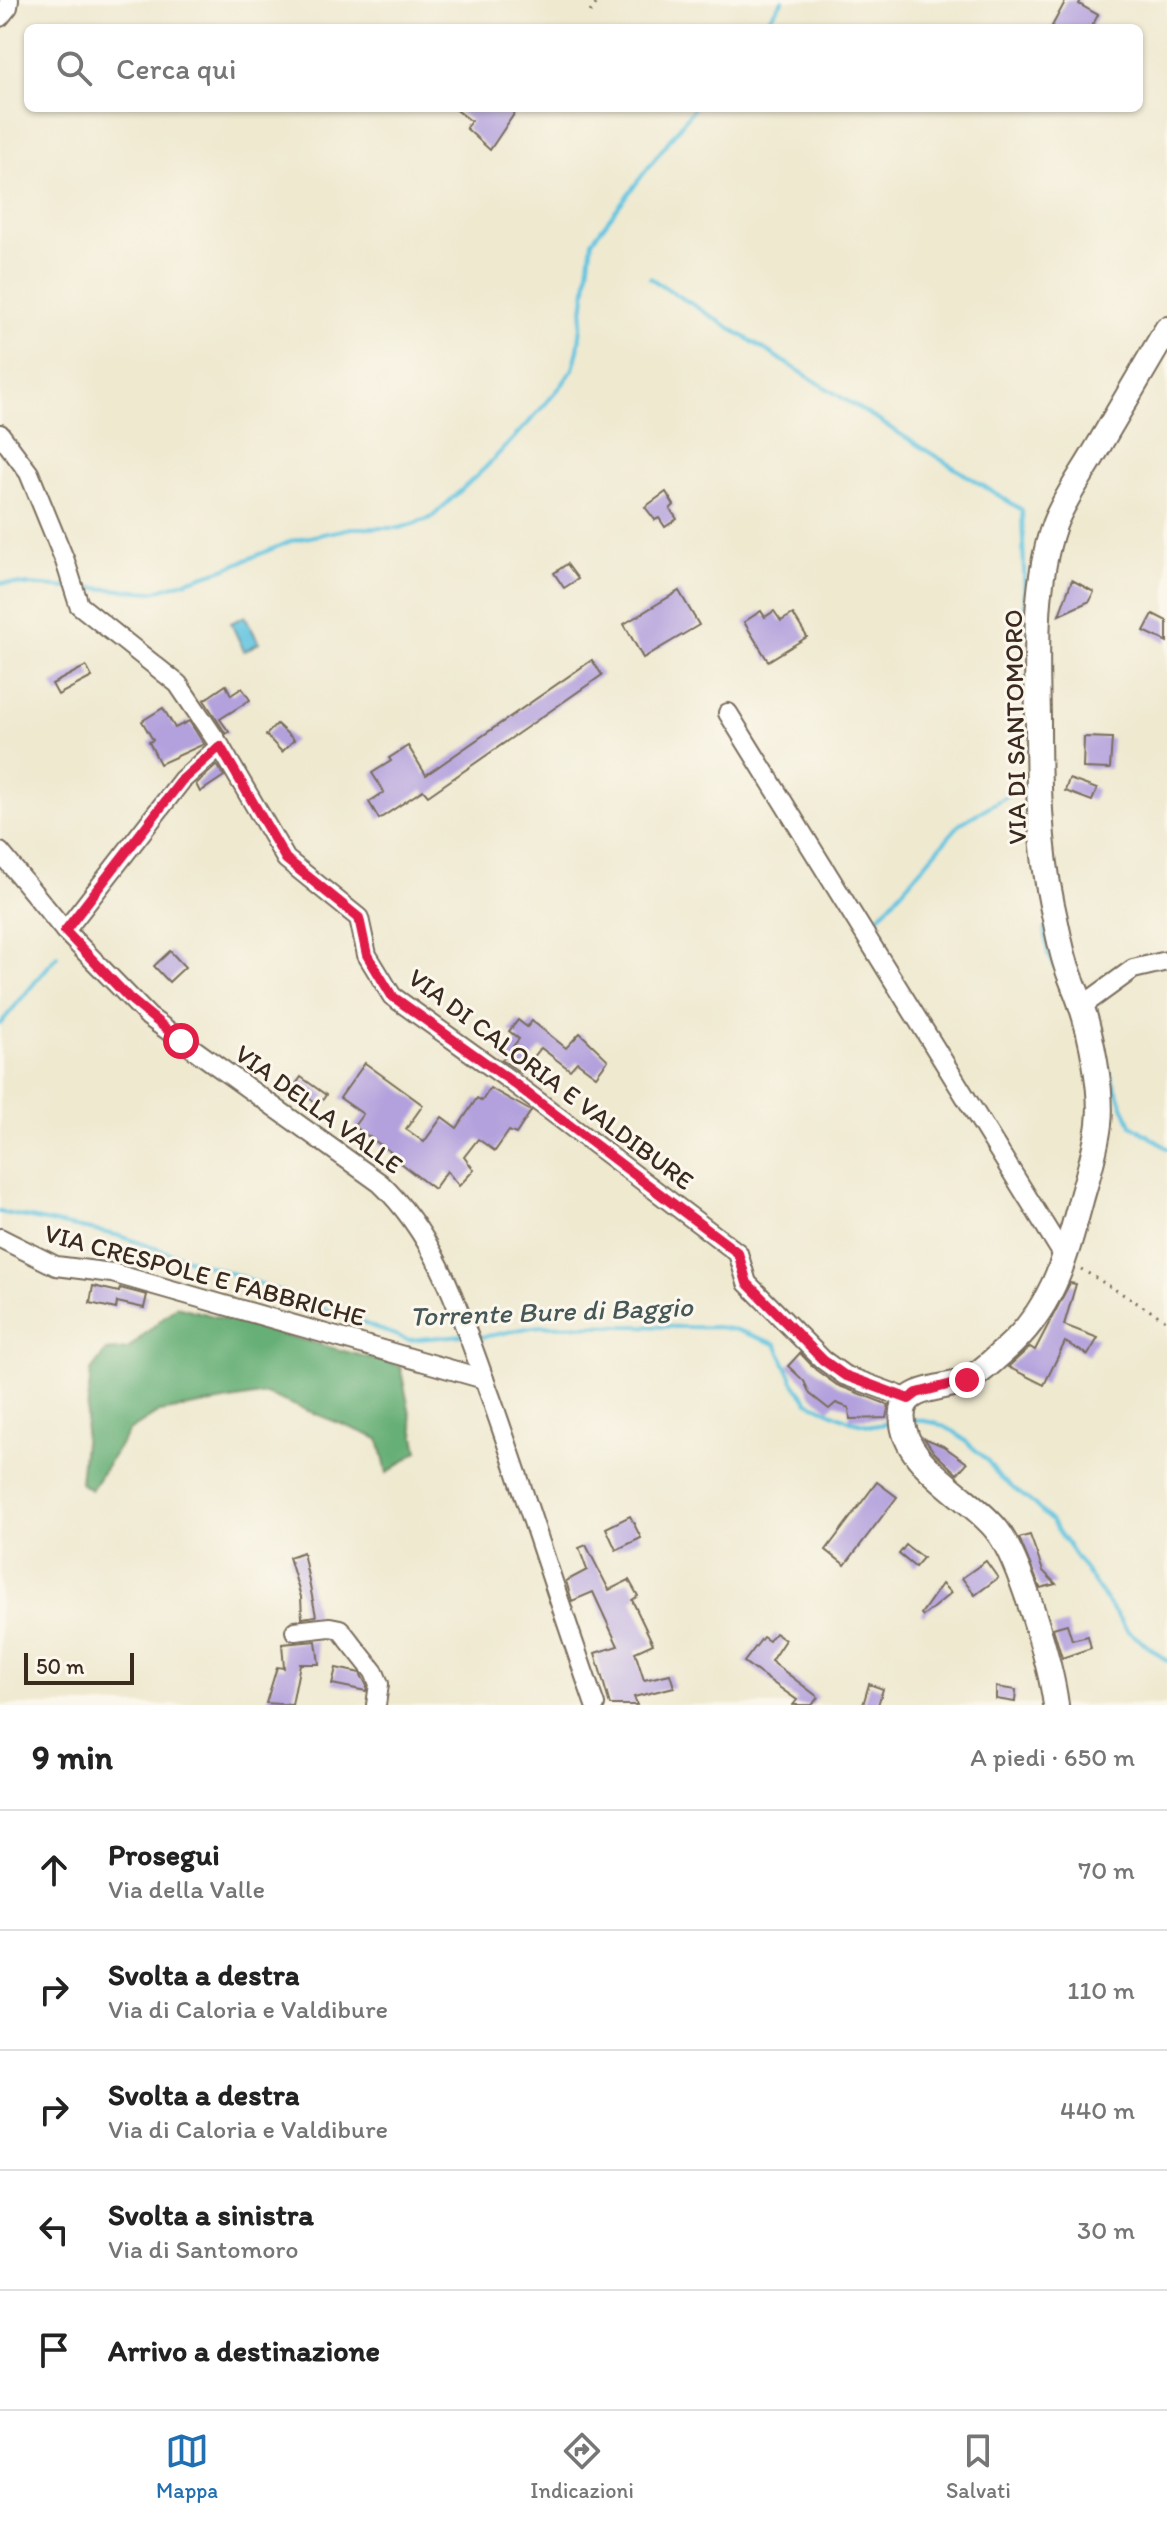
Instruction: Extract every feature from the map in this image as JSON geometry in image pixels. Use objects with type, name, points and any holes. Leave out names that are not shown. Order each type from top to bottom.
[{"type":"main road","name":"VIA DI SANTOMORO","points":[[906,1416],[917,1393],[967,1380],[1032,1324],[1047,1301],[1065,1258],[1094,1154],[1101,1092],[1082,1006],[1065,959],[1049,892],[1040,802],[1038,607],[1054,524],[1167,329]]},
{"type":"main road","points":[[906,1416],[923,1464],[968,1500],[995,1526],[1008,1545],[1056,1705]]},
{"type":"street","points":[[0,17],[9,0]]},
{"type":"street","name":"VIA DI CALORIA E VALDIBURE","points":[[0,434],[29,473],[65,561],[79,605],[178,684],[220,746],[286,859],[359,918],[367,955],[392,996],[511,1081],[738,1253],[747,1283],[823,1360],[906,1416]]},
{"type":"street","points":[[728,713],[1065,1258]]},
{"type":"street","points":[[65,931],[182,780],[220,746]]},
{"type":"street","name":"VIA DELLA VALLE","points":[[0,852],[65,931],[149,1017],[363,1169],[396,1198],[435,1253],[484,1379]]},
{"type":"street","points":[[1082,1006],[1133,969],[1167,961]]},
{"type":"street","name":"VIA CRESPOLE E FABBRICHE","points":[[0,1238],[56,1266],[112,1273],[484,1379]]},
{"type":"street","points":[[484,1379],[533,1515],[595,1705]]},
{"type":"street","points":[[295,1631],[330,1627],[340,1629],[374,1672],[379,1684],[376,1705]]},
{"type":"path","points":[[590,12],[599,0]]},
{"type":"path","points":[[1065,1258],[1167,1321]]},
{"type":"green space","points":[[176,1306],[400,1366],[418,1451],[387,1473],[379,1439],[266,1394],[159,1412],[129,1431],[91,1490],[80,1483],[91,1371],[106,1351],[128,1349]]},
{"type":"water","points":[[245,616],[259,643],[244,651],[231,623]]},
{"type":"building","points":[[1066,0],[1081,0],[1079,4],[1098,15],[1093,24],[1053,24]]},
{"type":"building","points":[[459,112],[515,112],[490,150],[466,128],[471,121]]},
{"type":"building","points":[[666,492],[674,505],[670,509],[677,519],[665,527],[645,507]]},
{"type":"building","points":[[567,564],[578,579],[564,588],[554,573]]},
{"type":"building","points":[[1072,580],[1094,592],[1090,601],[1059,615]]},
{"type":"building","points":[[679,591],[699,625],[643,658],[624,624]]},
{"type":"building","points":[[761,611],[765,617],[774,611],[781,621],[793,614],[807,637],[768,661],[744,622]]},
{"type":"building","points":[[1153,614],[1167,621],[1167,642],[1144,631]]},
{"type":"building","points":[[592,660],[602,675],[428,796],[423,790],[379,819],[369,802],[384,792],[372,773],[391,761],[389,758],[408,746],[426,775]]},
{"type":"building","points":[[86,666],[92,677],[58,695],[52,684]]},
{"type":"building","points":[[226,685],[231,695],[242,688],[250,700],[220,719],[229,732],[226,734],[204,700]]},
{"type":"building","points":[[163,708],[175,728],[189,721],[204,744],[160,764],[149,742],[153,740],[142,721]]},
{"type":"building","points":[[277,724],[294,740],[282,752],[266,735]]},
{"type":"building","points":[[1084,737],[1112,738],[1110,769],[1083,768]]},
{"type":"building","points":[[217,765],[224,776],[200,792],[196,784]]},
{"type":"building","points":[[1069,779],[1097,789],[1092,801],[1065,791]]},
{"type":"building","points":[[170,951],[185,967],[169,982],[154,966]]},
{"type":"building","points":[[518,1020],[527,1027],[532,1021],[566,1048],[580,1033],[608,1060],[596,1076],[577,1062],[570,1070],[541,1048],[521,1073],[502,1060],[519,1039],[509,1031]]},
{"type":"building","points":[[365,1063],[423,1105],[406,1129],[424,1142],[442,1117],[457,1128],[477,1098],[482,1101],[490,1088],[531,1111],[516,1134],[509,1131],[495,1151],[478,1139],[464,1157],[474,1170],[459,1186],[447,1171],[434,1189],[400,1163],[402,1160],[354,1126],[363,1114],[340,1098]]},
{"type":"building","points":[[301,1077],[326,1095],[319,1105],[294,1087]]},
{"type":"building","points":[[1070,1283],[1076,1284],[1064,1325],[1098,1338],[1088,1355],[1065,1342],[1044,1385],[1008,1367],[1030,1347],[1035,1350]]},
{"type":"building","points":[[93,1286],[119,1292],[120,1288],[147,1295],[144,1308],[117,1302],[116,1309],[90,1303]]},
{"type":"building","points":[[800,1353],[837,1385],[889,1405],[886,1418],[850,1419],[849,1408],[836,1403],[829,1409],[810,1394],[804,1381],[788,1366]]},
{"type":"building","points":[[924,1438],[943,1446],[967,1463],[957,1474]]},
{"type":"building","points":[[877,1482],[897,1497],[845,1565],[826,1550]]},
{"type":"building","points":[[630,1516],[641,1538],[616,1550],[606,1528]]},
{"type":"building","points":[[1030,1535],[1043,1571],[1056,1584],[1040,1588],[1019,1538]]},
{"type":"building","points":[[586,1545],[609,1590],[629,1580],[638,1596],[632,1600],[653,1644],[635,1652],[644,1680],[670,1674],[674,1687],[634,1697],[637,1705],[610,1705],[595,1653],[618,1646],[593,1592],[572,1601],[566,1581],[587,1570],[579,1548]]},
{"type":"building","points":[[906,1545],[923,1558],[915,1567],[899,1554]]},
{"type":"building","points":[[303,1552],[316,1616],[302,1618],[301,1597],[289,1557]]},
{"type":"building","points":[[986,1561],[998,1578],[975,1595],[962,1578]]},
{"type":"building","points":[[942,1584],[951,1593],[923,1616],[921,1614]]},
{"type":"building","points":[[1067,1624],[1072,1640],[1088,1636],[1091,1648],[1062,1658],[1053,1628]]},
{"type":"building","points":[[775,1633],[785,1640],[771,1661],[818,1697],[812,1705],[793,1705],[797,1700],[744,1662],[763,1637],[769,1641]]},
{"type":"building","points":[[316,1641],[319,1664],[300,1664],[292,1705],[266,1703],[277,1667],[284,1668],[282,1644]]},
{"type":"building","points":[[336,1668],[360,1673],[367,1686],[366,1691],[332,1684]]},
{"type":"building","points":[[869,1684],[883,1689],[878,1705],[863,1705]]},
{"type":"building","points":[[996,1687],[1016,1690],[1015,1702],[996,1699]]},
{"type":"waterway","points":[[765,24],[783,0]]},
{"type":"waterway","points":[[78,587],[153,592],[227,568],[291,541],[351,528],[400,528],[431,518],[531,420],[573,369],[592,241],[691,112]]},
{"type":"waterway","points":[[650,278],[1022,510],[1026,630]]},
{"type":"waterway","points":[[0,583],[69,588]]},
{"type":"waterway","points":[[868,929],[961,823],[1029,783]]},
{"type":"waterway","points":[[1045,929],[1048,954],[1055,967]]},
{"type":"waterway","points":[[0,1024],[57,956]]},
{"type":"waterway","points":[[1107,1067],[1131,1125],[1167,1148]]},
{"type":"waterway","name":"Torrente Bure di Baggio","points":[[0,1212],[116,1235],[242,1277],[408,1340],[463,1335]]},
{"type":"waterway","name":"Torrente Bure di Baggio","points":[[476,1337],[543,1326],[717,1327],[737,1330],[776,1344],[794,1383],[808,1402],[851,1421],[873,1426],[895,1422]]},
{"type":"waterway","name":"Torrente Bure di Baggio","points":[[912,1419],[936,1423],[955,1432],[987,1460],[1000,1478],[1035,1505],[1051,1521],[1127,1630],[1167,1661]]},
{"type":"route","points":[[181,1041],[149,1017],[65,931],[182,780],[220,746],[286,859],[359,918],[367,955],[392,996],[511,1081],[738,1253],[747,1283],[823,1360],[844,1375],[909,1399],[917,1393],[967,1380]]}]
